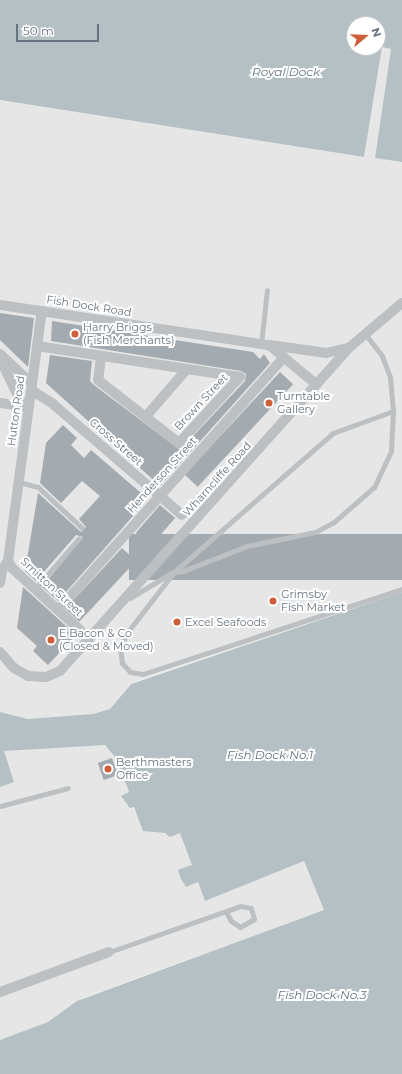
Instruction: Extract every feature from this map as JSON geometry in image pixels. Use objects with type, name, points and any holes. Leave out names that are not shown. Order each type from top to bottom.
[{"type":"street","name":"Wharncliffe Road","points":[[0,652],[20,673],[37,677],[54,675],[350,347],[402,303]]},
{"type":"street","name":"Fish Dock Road","points":[[0,305],[326,353],[350,347]]},
{"type":"street","name":"Hutton Road","points":[[0,583],[2,570],[8,561],[19,482],[26,406],[32,387],[42,311]]},
{"type":"street","points":[[265,345],[284,357],[317,385]]},
{"type":"street","points":[[37,346],[101,357],[188,369]]},
{"type":"street","name":"Cross Street","points":[[0,354],[32,387],[182,515]]},
{"type":"street","points":[[101,357],[98,380],[147,415],[188,369]]},
{"type":"street","name":"Henderson Street","points":[[58,610],[284,357]]},
{"type":"street","points":[[0,358],[26,406]]},
{"type":"street","name":"Brown Street","points":[[147,415],[179,443],[240,377],[188,369]]},
{"type":"street","points":[[0,403],[26,406]]},
{"type":"street","name":"Smitton Street","points":[[8,561],[35,589],[80,630]]},
{"type":"street","points":[[0,992],[108,952]]},
{"type":"lane","points":[[265,345],[268,290]]},
{"type":"lane","points":[[365,334],[382,356],[390,377],[393,411],[391,451],[374,487],[334,522],[315,532],[247,546],[183,571],[174,572],[129,630],[120,647],[122,663],[130,672],[143,674],[402,589]]},
{"type":"lane","points":[[116,607],[174,572],[333,433],[393,411]]},
{"type":"lane","points":[[19,482],[38,487],[82,528]]},
{"type":"lane","points":[[35,589],[79,538]]},
{"type":"lane","points":[[0,806],[68,788]]},
{"type":"lane","points":[[108,952],[226,912],[247,906],[255,913],[254,919],[240,927],[231,921],[226,912]]},
{"type":"shaded area","points":[[386,48],[391,49],[375,158],[402,162],[402,592],[131,683],[110,709],[93,714],[28,719],[0,712],[0,100],[364,157],[381,56],[386,56]]},
{"type":"shaded area","points":[[97,743],[111,749],[116,758],[129,793],[121,796],[155,831],[169,835],[180,832],[205,901],[304,861],[324,910],[83,998],[49,1022],[0,1040],[0,787],[14,782],[3,751]]},
{"type":"water","name":"Royal Dock","points":[[0,0],[402,0],[402,162],[375,158],[391,49],[386,48],[386,16],[346,16],[346,56],[381,56],[364,157],[0,100]]},
{"type":"water","points":[[402,592],[402,1074],[0,1074],[0,1040],[48,1022],[77,1001],[324,910],[304,861],[205,901],[198,882],[186,887],[178,870],[192,865],[180,833],[170,837],[165,833],[143,831],[134,807],[130,808],[121,796],[129,792],[116,758],[105,745],[4,751],[14,782],[0,787],[0,712],[28,719],[93,714],[110,709],[131,684]]},
{"type":"building","points":[[0,313],[34,318],[28,367],[0,340]]},
{"type":"building","points":[[52,321],[253,352],[260,359],[264,354],[270,363],[160,486],[46,383],[50,355],[92,361],[90,381],[180,450],[245,381],[246,374],[241,371],[51,341]]},
{"type":"building","points":[[280,372],[293,384],[198,487],[185,474]]},
{"type":"building","points":[[63,425],[77,438],[71,445],[84,458],[91,450],[148,499],[58,601],[42,587],[83,537],[76,535],[36,581],[25,571],[38,493],[81,532],[86,527],[79,519],[100,496],[82,481],[61,503],[40,483],[46,443]]},
{"type":"building","points":[[160,505],[175,518],[151,546],[136,533]]},
{"type":"building","points":[[129,534],[402,534],[402,580],[129,580]]},
{"type":"building","points":[[122,548],[136,561],[79,622],[65,609]]},
{"type":"building","points":[[23,587],[76,635],[48,665],[33,651],[37,646],[17,628]]},
{"type":"building","name":"Berthmasters Office","points":[[112,758],[118,775],[104,780],[98,763]]},
{"type":"place","name":"Harry Briggs (Fish Merchants)","points":[[75,334]]},
{"type":"place","name":"Turntable Gallery","points":[[269,403]]},
{"type":"place","name":"Grimsby Fish Market","points":[[273,601]]},
{"type":"place","name":"Excel Seafoods","points":[[177,622]]},
{"type":"place","name":"E Bacon & Co (Closed & Moved)","points":[[51,640]]},
{"type":"place","name":"Berthmasters Office","points":[[108,769]]},
{"type":"water label","name":"Fish Dock No.1","points":[[270,755]]},
{"type":"water label","name":"Fish Dock No.3","points":[[322,995]]}]
